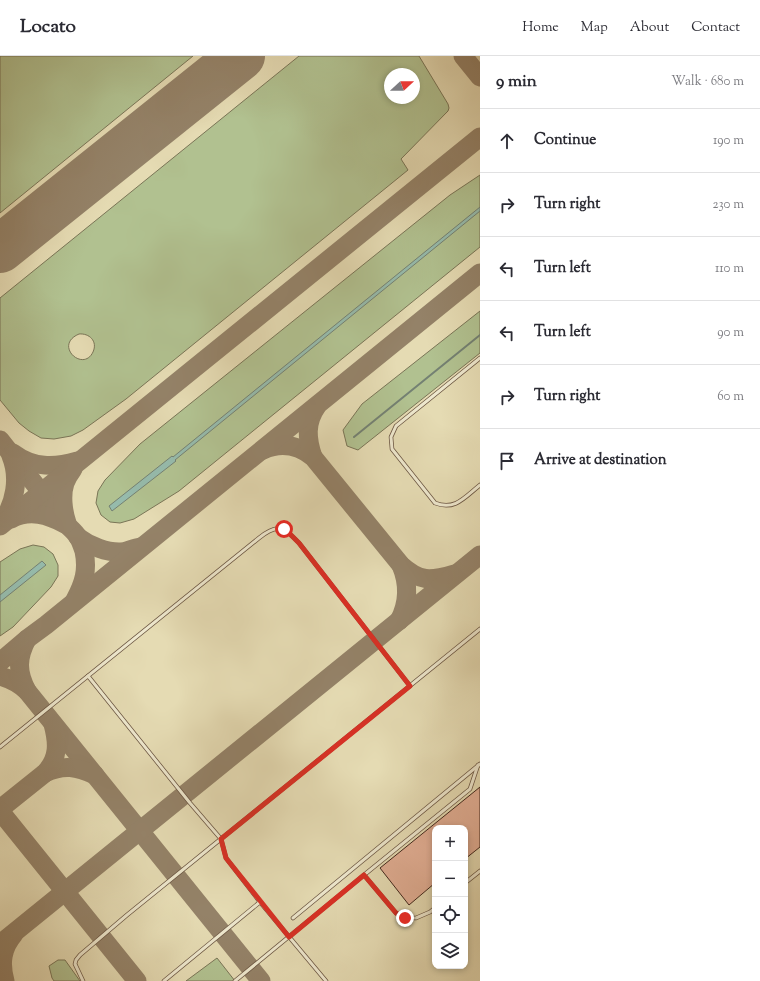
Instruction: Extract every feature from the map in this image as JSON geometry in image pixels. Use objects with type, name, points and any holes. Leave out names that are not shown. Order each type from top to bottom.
[{"type":"lane","points":[[480,358],[396,426],[391,437],[392,449],[435,503],[442,506],[451,506],[460,502],[480,485]]},
{"type":"lane","points":[[0,747],[269,530],[284,529],[299,543],[410,686]]},
{"type":"lane","points":[[83,981],[75,964],[80,955],[127,915],[480,629]]},
{"type":"lane","points":[[88,676],[190,803],[221,839],[226,858],[260,902],[326,981]]},
{"type":"lane","points":[[235,981],[470,789],[479,766]]},
{"type":"lane","points":[[293,918],[479,766]]},
{"type":"lane","points":[[468,881],[480,871]]},
{"type":"lane","points":[[364,875],[396,913],[405,918],[416,918],[432,910]]},
{"type":"lane","points":[[164,981],[260,902]]},
{"type":"green space","points":[[0,56],[193,56],[0,213]]},
{"type":"green space","points":[[299,56],[419,56],[449,108],[448,111],[401,159],[408,170],[126,399],[83,430],[71,436],[54,439],[41,438],[19,423],[0,400],[0,298]],"holes":[[[79,334],[92,338],[94,344],[93,352],[88,358],[83,360],[72,355],[69,350],[69,344],[72,339]]]},
{"type":"green space","points":[[480,175],[480,247],[179,491],[134,519],[120,523],[110,522],[101,515],[96,503],[98,491],[105,480],[140,444],[450,195]]},
{"type":"green space","points":[[480,311],[480,353],[358,450],[347,446],[343,430],[362,404]]},
{"type":"green space","points":[[33,545],[44,547],[53,554],[58,565],[58,576],[51,587],[13,627],[0,636],[0,562],[20,549]]},
{"type":"green space","points":[[217,958],[235,981],[186,981]]},
{"type":"green space","points":[[58,960],[65,960],[80,981],[54,981],[49,966]]},
{"type":"shaded area","points":[[480,207],[480,211],[175,460],[176,461],[112,511],[109,506],[172,456],[173,457]]},
{"type":"shaded area","points":[[42,561],[46,565],[0,602],[0,595]]},
{"type":"building","points":[[480,787],[480,847],[468,857],[468,825],[433,825]]},
{"type":"building","points":[[432,826],[432,886],[409,905],[380,868]]},
{"type":"waterway","points":[[354,437],[480,335]]},
{"type":"taxiway","points":[[463,56],[480,77]]},
{"type":"taxiway","points":[[0,526],[480,137]]},
{"type":"taxiway","points":[[0,662],[480,273]]},
{"type":"taxiway","points":[[313,457],[309,444],[308,431],[310,419],[317,406]]},
{"type":"taxiway","points":[[0,440],[80,540],[84,551],[86,564],[83,582],[75,600]]},
{"type":"taxiway","points":[[263,450],[276,446],[289,446],[295,447],[313,457],[401,565],[414,575],[432,579],[454,574]]},
{"type":"taxiway","points":[[13,453],[28,462],[36,464],[52,466],[77,461]]},
{"type":"taxiway","points":[[2,522],[10,507],[15,490],[16,482],[14,464],[11,456]]},
{"type":"taxiway","points":[[67,523],[64,513],[63,493],[65,483],[73,469]]},
{"type":"taxiway","points":[[11,519],[25,514],[39,514],[65,524]]},
{"type":"taxiway","points":[[78,537],[93,546],[116,552],[122,552],[140,547]]},
{"type":"taxiway","points":[[0,944],[480,555]]},
{"type":"taxiway","points":[[399,621],[405,607],[407,593],[407,586],[401,565]]},
{"type":"taxiway","points":[[27,639],[21,652],[20,659],[21,678],[27,691]]},
{"type":"taxiway","points":[[0,676],[8,678],[27,691],[261,981]]},
{"type":"taxiway","points":[[0,809],[45,773],[50,767],[56,750],[56,738],[53,724]]},
{"type":"taxiway","points":[[45,773],[58,768],[76,768],[95,775]]},
{"type":"taxiway","points":[[0,811],[137,981]]},
{"type":"taxiway","points":[[5,981],[2,962],[3,956],[7,945],[14,934]]},
{"type":"runway","points":[[0,249],[241,56]]},
{"type":"route","points":[[284,529],[299,543],[410,686],[221,839],[226,858],[289,937],[364,875],[396,913],[405,918]]}]
